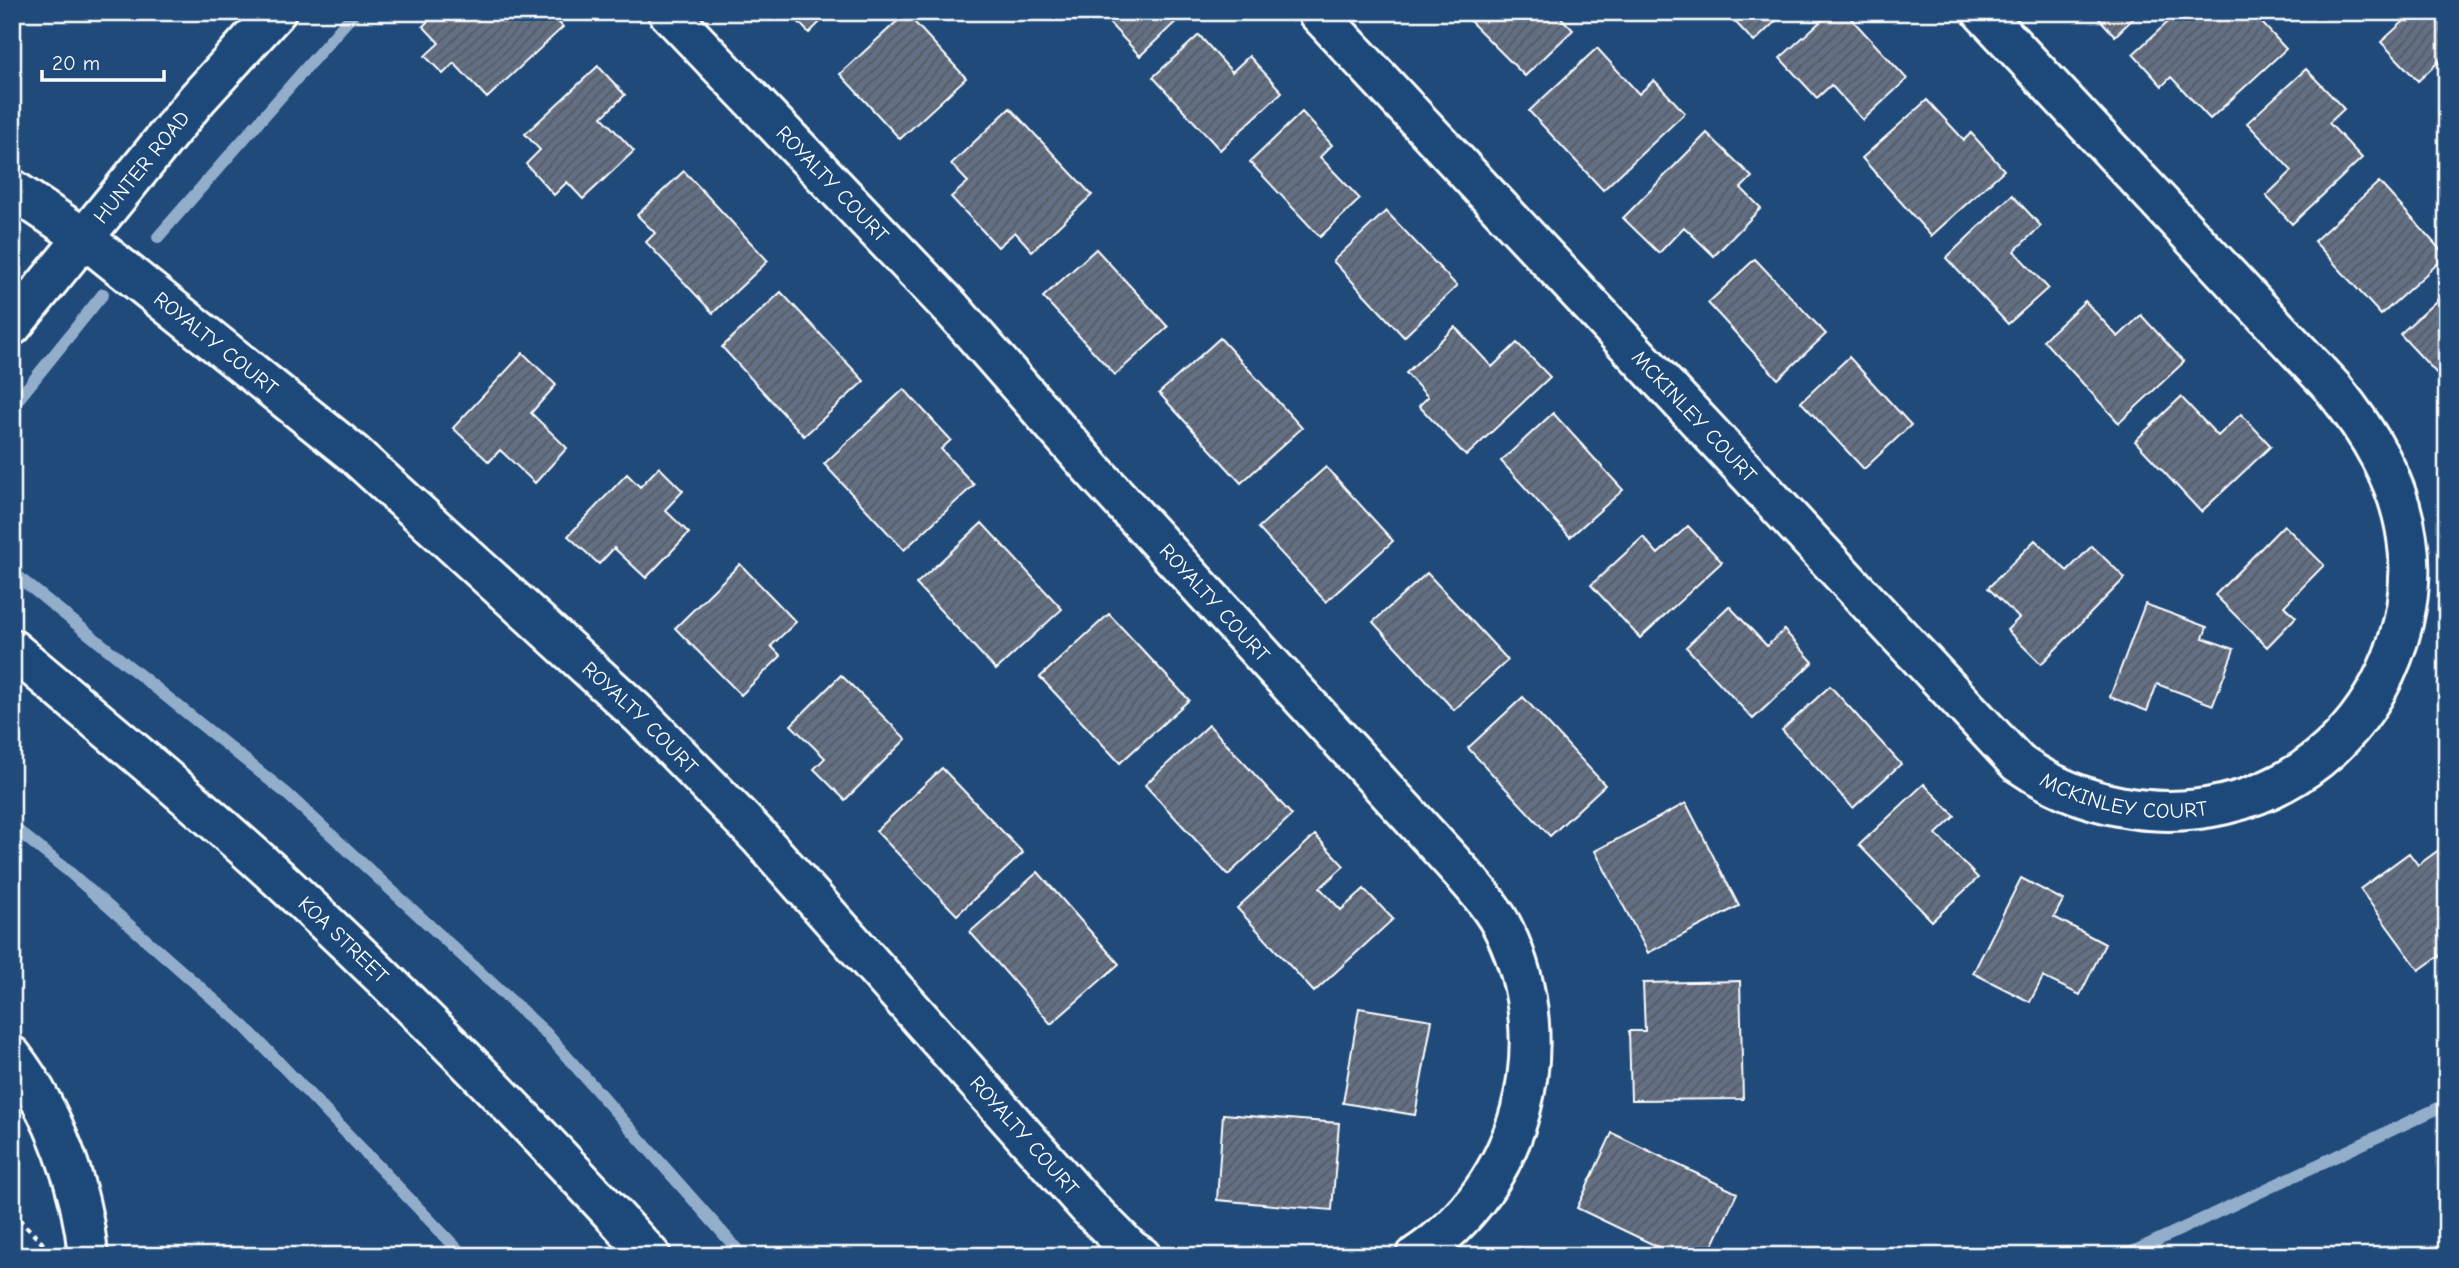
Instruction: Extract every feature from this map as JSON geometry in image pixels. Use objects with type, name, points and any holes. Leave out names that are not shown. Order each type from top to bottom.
[{"type":"street","name":"HUNTER ROAD","points":[[12,327],[197,99],[276,12]]},
{"type":"street","name":"ROYALTY COURT","points":[[668,12],[952,309],[1091,469],[1454,864],[1503,929],[1515,957],[1529,1028],[1529,1063],[1524,1104],[1510,1144],[1485,1186],[1447,1232],[1416,1256]]},
{"type":"street","name":"MCKINLEY COURT","points":[[1317,12],[2018,762],[2069,793],[2128,808],[2166,812],[2236,802],[2305,768],[2333,747],[2374,696],[2404,622],[2409,583],[2408,539],[2398,499],[2381,457],[2357,418],[2333,388],[1982,12]]},
{"type":"street","name":"ROYALTY COURT","points":[[12,189],[83,237],[354,454],[641,716],[759,836],[1086,1205],[1130,1249],[1141,1256]]},
{"type":"street","name":"KOA STREET","points":[[12,649],[163,776],[279,879],[433,1028],[575,1172],[651,1256]]},
{"type":"street","points":[[12,1056],[38,1097],[67,1166],[79,1201],[88,1256]]},
{"type":"path","points":[[12,1212],[49,1250],[43,1256]]},
{"type":"building","points":[[438,12],[494,12],[503,22],[514,12],[549,12],[563,27],[487,98],[454,63],[443,74],[425,56],[439,43],[423,26]]},
{"type":"building","points":[[789,12],[830,12],[809,33]]},
{"type":"building","points":[[1099,12],[1186,12],[1140,56]]},
{"type":"building","points":[[1461,12],[1556,12],[1573,30],[1525,76]]},
{"type":"building","points":[[1726,12],[1785,12],[1754,42]]},
{"type":"building","points":[[1831,12],[1845,12],[1907,79],[1863,120],[1831,85],[1817,98],[1780,58]]},
{"type":"building","points":[[2093,12],[2140,12],[2115,36]]},
{"type":"building","points":[[2179,12],[2252,12],[2286,49],[2210,119],[2171,77],[2162,86],[2133,54]]},
{"type":"building","points":[[2414,12],[2447,12],[2447,54],[2418,81],[2381,42]]},
{"type":"building","points":[[906,13],[966,78],[900,139],[840,74]]},
{"type":"building","points":[[1199,35],[1232,72],[1249,56],[1282,92],[1220,150],[1153,77]]},
{"type":"building","points":[[1597,48],[1639,94],[1654,80],[1685,113],[1603,190],[1529,111]]},
{"type":"building","points":[[598,66],[625,95],[602,117],[634,151],[583,199],[567,182],[554,195],[526,164],[540,150],[525,134]]},
{"type":"building","points":[[2306,69],[2344,109],[2329,123],[2362,158],[2292,224],[2266,196],[2292,171],[2247,123]]},
{"type":"building","points":[[1927,100],[1964,140],[1971,133],[2004,170],[1931,236],[1862,158]]},
{"type":"building","points":[[1010,108],[1092,195],[1032,251],[1015,232],[998,247],[951,197],[968,182],[951,164]]},
{"type":"building","points":[[1302,112],[1332,145],[1320,157],[1360,199],[1320,237],[1250,162]]},
{"type":"building","points":[[1707,133],[1752,177],[1741,188],[1761,208],[1714,256],[1684,227],[1659,253],[1623,218]]},
{"type":"building","points":[[684,171],[768,261],[713,313],[646,242],[655,233],[637,215]]},
{"type":"building","points":[[2379,182],[2446,256],[2381,315],[2314,241]]},
{"type":"building","points":[[2012,195],[2041,226],[2014,251],[2048,288],[2008,324],[1946,258]]},
{"type":"building","points":[[1386,211],[1457,286],[1404,337],[1333,261]]},
{"type":"building","points":[[1096,249],[1168,327],[1115,375],[1043,297]]},
{"type":"building","points":[[1755,259],[1826,334],[1778,379],[1708,303]]},
{"type":"building","points":[[2447,291],[2447,372],[2441,378],[2400,334]]},
{"type":"building","points":[[781,292],[864,381],[804,436],[722,347]]},
{"type":"building","points":[[2085,301],[2118,337],[2141,315],[2184,362],[2119,423],[2043,340]]},
{"type":"building","points":[[1455,327],[1492,367],[1517,343],[1550,377],[1466,456],[1419,406],[1428,397],[1406,373]]},
{"type":"building","points":[[1220,338],[1302,428],[1241,483],[1159,393]]},
{"type":"building","points":[[523,353],[556,385],[531,413],[567,448],[535,483],[500,450],[489,462],[453,428]]},
{"type":"building","points":[[1849,357],[1911,425],[1864,469],[1801,402]]},
{"type":"building","points":[[904,389],[951,440],[941,449],[974,485],[904,550],[824,464]]},
{"type":"building","points":[[2181,397],[2218,436],[2241,414],[2271,446],[2201,512],[2135,441]]},
{"type":"building","points":[[1553,413],[1623,490],[1570,537],[1501,461]]},
{"type":"building","points":[[659,467],[683,491],[665,510],[689,533],[646,578],[614,548],[599,564],[568,536],[627,474],[640,487]]},
{"type":"building","points":[[1326,467],[1393,541],[1326,602],[1258,528]]},
{"type":"building","points":[[982,523],[1062,609],[996,670],[916,584]]},
{"type":"building","points":[[2284,525],[2324,565],[2284,606],[2296,617],[2267,647],[2215,595]]},
{"type":"building","points":[[1688,526],[1722,562],[1640,638],[1591,585],[1643,537],[1658,554]]},
{"type":"building","points":[[2035,540],[2067,571],[2092,546],[2125,578],[2041,664],[2007,630],[2019,618],[1988,588]]},
{"type":"building","points":[[740,564],[796,622],[771,646],[781,656],[741,695],[675,628]]},
{"type":"building","points":[[1427,573],[1508,660],[1454,710],[1373,622]]},
{"type":"building","points":[[2145,604],[2207,627],[2203,638],[2234,649],[2213,705],[2157,684],[2147,711],[2110,697]]},
{"type":"building","points":[[1729,606],[1767,646],[1784,630],[1813,662],[1753,719],[1686,647]]},
{"type":"building","points":[[1109,614],[1189,700],[1120,763],[1040,677]]},
{"type":"building","points":[[841,675],[906,739],[845,800],[814,769],[825,758],[791,725]]},
{"type":"building","points":[[1830,686],[1901,764],[1853,808],[1782,730]]},
{"type":"building","points":[[1523,697],[1605,785],[1550,836],[1468,748]]},
{"type":"building","points":[[1209,725],[1292,815],[1228,875],[1145,785]]},
{"type":"building","points":[[942,768],[1023,853],[957,915],[876,831]]},
{"type":"building","points":[[1924,784],[1955,816],[1936,834],[1978,878],[1932,921],[1859,845]]},
{"type":"building","points":[[1686,803],[1739,906],[1648,953],[1595,851]]},
{"type":"building","points":[[1315,835],[1344,866],[1320,888],[1341,910],[1364,889],[1393,919],[1314,992],[1237,908]]},
{"type":"building","points":[[2447,844],[2447,950],[2419,970],[2360,889],[2409,853],[2418,865]]},
{"type":"building","points":[[1038,872],[1119,964],[1051,1024],[970,932]]},
{"type":"building","points":[[2021,878],[2063,900],[2054,917],[2105,944],[2080,995],[2043,977],[2030,1002],[1973,973]]},
{"type":"building","points":[[1740,981],[1743,1099],[1631,1100],[1629,1031],[1645,1031],[1643,983]]},
{"type":"building","points":[[1359,1008],[1432,1020],[1415,1115],[1343,1103]]},
{"type":"building","points":[[1223,1114],[1339,1123],[1332,1210],[1217,1200]]},
{"type":"building","points":[[1612,1133],[1737,1193],[1708,1256],[1677,1256],[1577,1208]]},
{"type":"waterway","points":[[158,237],[355,12]]},
{"type":"waterway","points":[[12,407],[103,294]]},
{"type":"waterway","points":[[12,572],[286,793],[546,1033],[743,1256]]},
{"type":"waterway","points":[[12,826],[67,870],[245,1027],[464,1256]]},
{"type":"waterway","points":[[2124,1256],[2447,1104]]},
{"type":"waterway","points":[[1519,1252],[1523,1256]]}]
